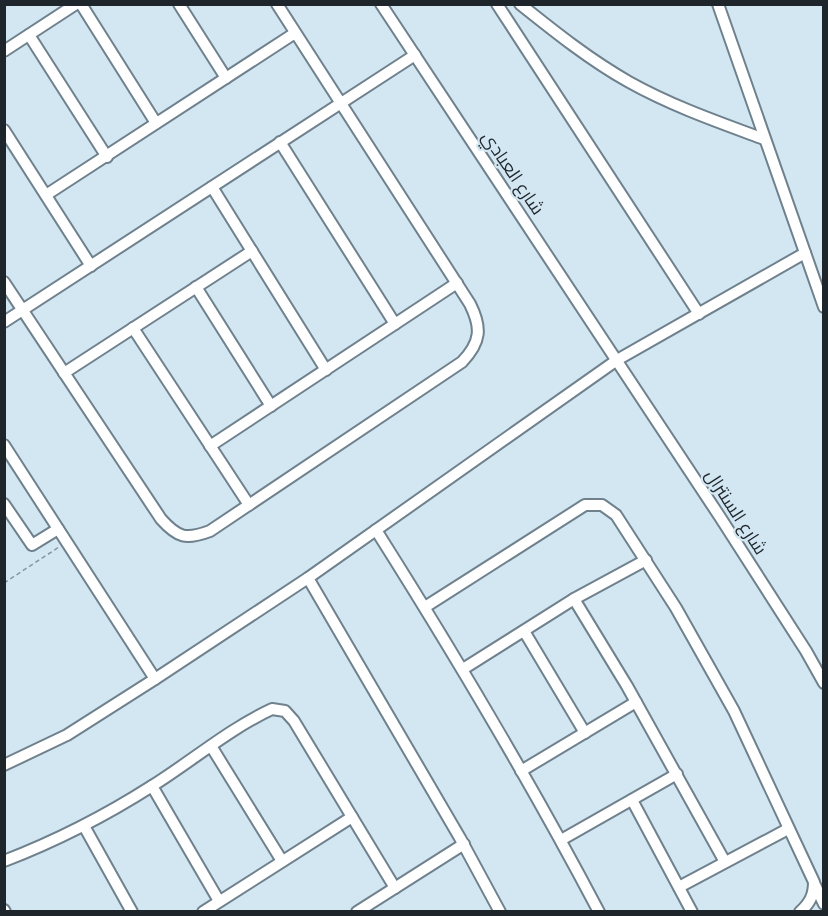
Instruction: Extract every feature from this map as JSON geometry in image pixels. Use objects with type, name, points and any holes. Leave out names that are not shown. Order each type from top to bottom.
[{"type":"street","points":[[4,51],[78,4],[156,123]]},
{"type":"street","points":[[179,4],[226,78]]},
{"type":"street","points":[[4,282],[160,519],[171,531],[183,537],[197,536],[210,531],[462,362],[473,350],[478,335],[477,318],[457,283],[277,4]]},
{"type":"street","name":"شارع العبادي","points":[[381,4],[617,360]]},
{"type":"street","points":[[497,4],[699,314]]},
{"type":"street","points":[[520,4],[567,42],[629,82],[695,114],[764,139]]},
{"type":"street","points":[[718,4],[824,307]]},
{"type":"street","points":[[46,195],[296,33]]},
{"type":"street","points":[[29,35],[106,157]]},
{"type":"street","points":[[4,322],[415,55]]},
{"type":"street","points":[[4,130],[91,266]]},
{"type":"street","points":[[280,142],[395,324]]},
{"type":"street","points":[[212,187],[326,370]]},
{"type":"street","points":[[64,373],[252,251]]},
{"type":"street","points":[[4,765],[67,735],[308,578],[617,360],[805,253]]},
{"type":"street","points":[[210,446],[457,283]]},
{"type":"street","points":[[196,287],[271,406]]},
{"type":"street","points":[[133,328],[249,505]]},
{"type":"street","name":"شارع السنترال","points":[[617,360],[806,651],[824,683]]},
{"type":"street","points":[[5,447],[155,679]]},
{"type":"street","points":[[4,504],[33,545],[58,529]]},
{"type":"street","points":[[424,607],[585,505],[602,505],[616,515],[676,608],[734,711],[824,904]]},
{"type":"street","points":[[376,530],[463,669],[561,840],[599,912]]},
{"type":"street","points":[[463,669],[574,599],[645,560]]},
{"type":"street","points":[[308,578],[464,844],[500,912]]},
{"type":"street","points":[[574,599],[636,702],[724,862]]},
{"type":"street","points":[[524,631],[585,733]]},
{"type":"street","points":[[521,771],[636,702]]},
{"type":"street","points":[[4,861],[84,826],[152,786],[211,746],[272,709],[285,711],[294,721],[395,888]]},
{"type":"street","points":[[211,746],[282,861]]},
{"type":"street","points":[[561,840],[677,774]]},
{"type":"street","points":[[152,786],[219,901]]},
{"type":"street","points":[[632,800],[692,912]]},
{"type":"street","points":[[203,912],[352,817]]},
{"type":"street","points":[[84,826],[132,912]]},
{"type":"street","points":[[679,887],[788,829]]},
{"type":"street","points":[[360,911],[464,844]]},
{"type":"street","points":[[800,912],[814,894],[814,882]]},
{"type":"path","points":[[4,584],[67,542]]}]
